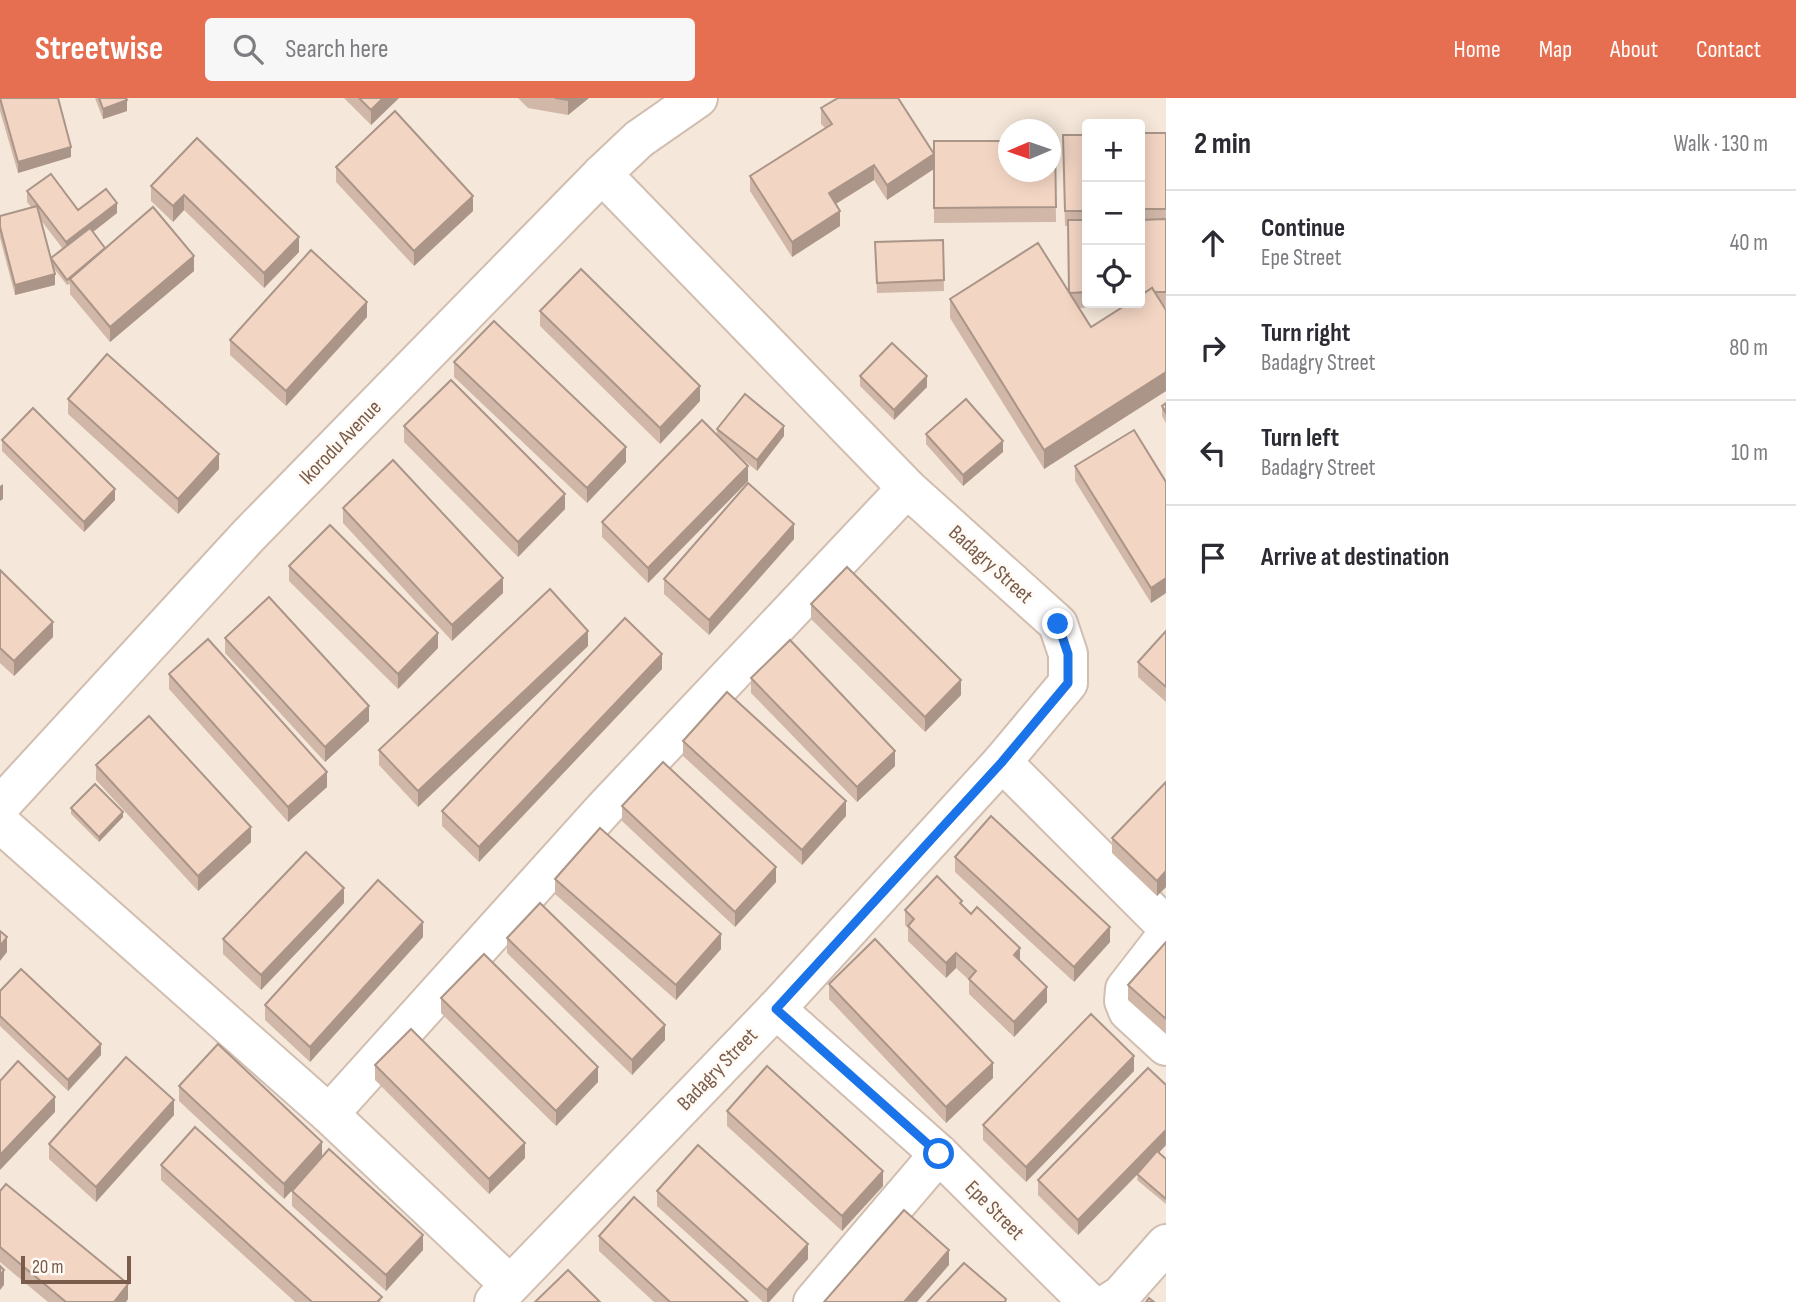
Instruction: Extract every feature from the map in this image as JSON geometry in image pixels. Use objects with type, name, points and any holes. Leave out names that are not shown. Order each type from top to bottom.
[{"type":"street","name":"Ikorodu Avenue","points":[[0,806],[248,536],[602,174],[639,139],[698,98]]},
{"type":"street","name":"Badagry Street","points":[[502,1293],[776,1009],[1002,762],[1068,683],[1068,654],[1058,624],[907,488],[602,174]]},
{"type":"street","points":[[329,1114],[603,810],[907,488]]},
{"type":"street","points":[[1002,762],[1166,926]]},
{"type":"street","points":[[0,823],[329,1114],[502,1293]]},
{"type":"street","points":[[1166,936],[1125,989],[1124,1001],[1129,1011],[1166,1046]]},
{"type":"street","name":"Epe Street","points":[[776,1009],[939,1154],[1088,1302]]},
{"type":"street","points":[[813,1302],[939,1154]]},
{"type":"street","points":[[1110,1302],[1121,1295],[1166,1244]]},
{"type":"shaded area","points":[[0,98],[1166,98],[1166,1302],[0,1302]]},
{"type":"building","points":[[0,98],[58,98],[71,147],[18,162]]},
{"type":"building","points":[[99,98],[126,98],[127,100],[103,109]]},
{"type":"building","points":[[359,98],[383,98],[371,110]]},
{"type":"building","points":[[838,98],[898,98],[934,154],[887,185],[874,165],[829,193],[840,211],[792,242],[750,176],[832,124],[821,108]]},
{"type":"building","points":[[395,111],[473,196],[414,251],[336,167]]},
{"type":"building","points":[[1145,133],[1166,133],[1166,209],[1145,209]]},
{"type":"building","points":[[1063,135],[1082,135],[1082,211],[1065,211]]},
{"type":"building","points":[[197,138],[299,237],[264,273],[184,195],[173,206],[151,186]]},
{"type":"building","points":[[934,141],[998,141],[998,182],[1056,182],[1056,207],[934,208]]},
{"type":"building","points":[[51,174],[78,210],[106,189],[117,203],[66,242],[27,191]]},
{"type":"building","points":[[37,206],[55,274],[15,285],[0,227],[0,216]]},
{"type":"building","points":[[153,207],[194,256],[110,327],[70,279]]},
{"type":"building","points":[[1166,219],[1166,292],[1154,292],[1152,288],[1145,292],[1145,220]]},
{"type":"building","points":[[1068,220],[1082,220],[1082,292],[1069,291]]},
{"type":"building","points":[[90,228],[105,248],[67,280],[51,258]]},
{"type":"building","points":[[943,240],[944,280],[877,283],[875,242]]},
{"type":"building","points":[[1038,243],[1091,327],[1121,308],[1145,308],[1145,293],[1152,288],[1166,310],[1166,372],[1044,450],[950,299]]},
{"type":"building","points":[[311,250],[367,302],[286,391],[230,340]]},
{"type":"building","points":[[581,269],[700,386],[660,428],[540,311]]},
{"type":"building","points":[[494,321],[626,447],[587,488],[454,362]]},
{"type":"building","points":[[892,343],[927,376],[894,410],[860,376]]},
{"type":"building","points":[[107,354],[219,454],[178,499],[68,399]]},
{"type":"building","points":[[451,380],[565,494],[518,542],[404,426]]},
{"type":"building","points":[[745,394],[784,426],[757,460],[717,429]]},
{"type":"building","points":[[966,399],[1003,441],[963,475],[926,434]]},
{"type":"building","points":[[33,408],[115,489],[84,522],[2,440]]},
{"type":"building","points":[[702,420],[748,466],[648,568],[602,522]]},
{"type":"building","points":[[1134,430],[1166,482],[1166,578],[1151,588],[1075,466]]},
{"type":"building","points":[[393,460],[503,578],[452,625],[343,508]]},
{"type":"building","points":[[748,483],[794,524],[709,620],[664,579]]},
{"type":"building","points":[[330,525],[438,633],[398,674],[289,566]]},
{"type":"building","points":[[847,567],[961,680],[925,717],[811,604]]},
{"type":"building","points":[[0,570],[53,622],[14,661],[0,648]]},
{"type":"building","points":[[550,589],[588,631],[418,791],[379,750]]},
{"type":"building","points":[[269,597],[369,706],[325,747],[225,638]]},
{"type":"building","points":[[625,618],[662,654],[479,847],[442,811]]},
{"type":"building","points":[[1166,631],[1166,687],[1138,662]]},
{"type":"building","points":[[208,639],[327,772],[288,807],[169,674]]},
{"type":"building","points":[[790,640],[895,751],[857,787],[751,678]]},
{"type":"building","points":[[727,692],[846,801],[802,850],[683,741]]},
{"type":"building","points":[[149,716],[251,827],[198,876],[96,765]]},
{"type":"building","points":[[663,762],[776,867],[735,912],[622,806]]},
{"type":"building","points":[[1166,782],[1166,871],[1157,881],[1112,838]]},
{"type":"building","points":[[95,784],[123,812],[99,837],[71,808]]},
{"type":"building","points":[[991,816],[1110,927],[1074,967],[955,857]]},
{"type":"building","points":[[600,828],[721,934],[676,985],[555,879]]},
{"type":"building","points":[[306,852],[344,888],[261,975],[223,939]]},
{"type":"building","points":[[937,876],[971,914],[977,907],[1020,948],[1014,955],[1047,987],[1014,1022],[969,979],[976,971],[956,953],[946,963],[908,926],[914,919],[905,910]]},
{"type":"building","points":[[378,880],[423,922],[310,1047],[265,1005]]},
{"type":"building","points":[[540,903],[665,1025],[632,1060],[507,938]]},
{"type":"building","points":[[0,931],[7,937],[0,946]]},
{"type":"building","points":[[875,939],[993,1063],[946,1107],[829,984]]},
{"type":"building","points":[[1166,942],[1166,1019],[1128,985]]},
{"type":"building","points":[[484,954],[598,1067],[556,1111],[441,998]]},
{"type":"building","points":[[21,969],[101,1044],[68,1080],[0,1016],[0,991]]},
{"type":"building","points":[[1091,1014],[1134,1056],[1026,1167],[983,1125]]},
{"type":"building","points":[[411,1029],[525,1143],[489,1179],[375,1065]]},
{"type":"building","points":[[218,1044],[322,1142],[284,1184],[179,1086]]},
{"type":"building","points":[[126,1057],[174,1100],[96,1187],[49,1144]]},
{"type":"building","points":[[18,1061],[55,1097],[0,1155],[0,1081]]},
{"type":"building","points":[[767,1066],[883,1171],[842,1216],[727,1111]]},
{"type":"building","points":[[1148,1068],[1166,1085],[1166,1130],[1078,1220],[1038,1180]]},
{"type":"building","points":[[195,1127],[382,1297],[377,1302],[312,1302],[161,1165]]},
{"type":"building","points":[[698,1145],[808,1244],[767,1290],[657,1191]]},
{"type":"building","points":[[329,1149],[423,1235],[386,1275],[292,1191]]},
{"type":"building","points":[[1157,1151],[1166,1159],[1166,1199],[1137,1174]]},
{"type":"building","points":[[6,1184],[128,1284],[114,1302],[66,1302],[0,1247],[0,1191]]},
{"type":"building","points":[[634,1197],[748,1302],[670,1302],[599,1236]]},
{"type":"building","points":[[904,1210],[949,1250],[904,1302],[824,1302]]},
{"type":"building","points":[[964,1263],[1006,1299],[1005,1302],[927,1302]]},
{"type":"building","points":[[568,1270],[600,1302],[535,1302]]},
{"type":"route","points":[[939,1154],[776,1009],[1002,762],[1068,683],[1068,654],[1058,624]]}]
